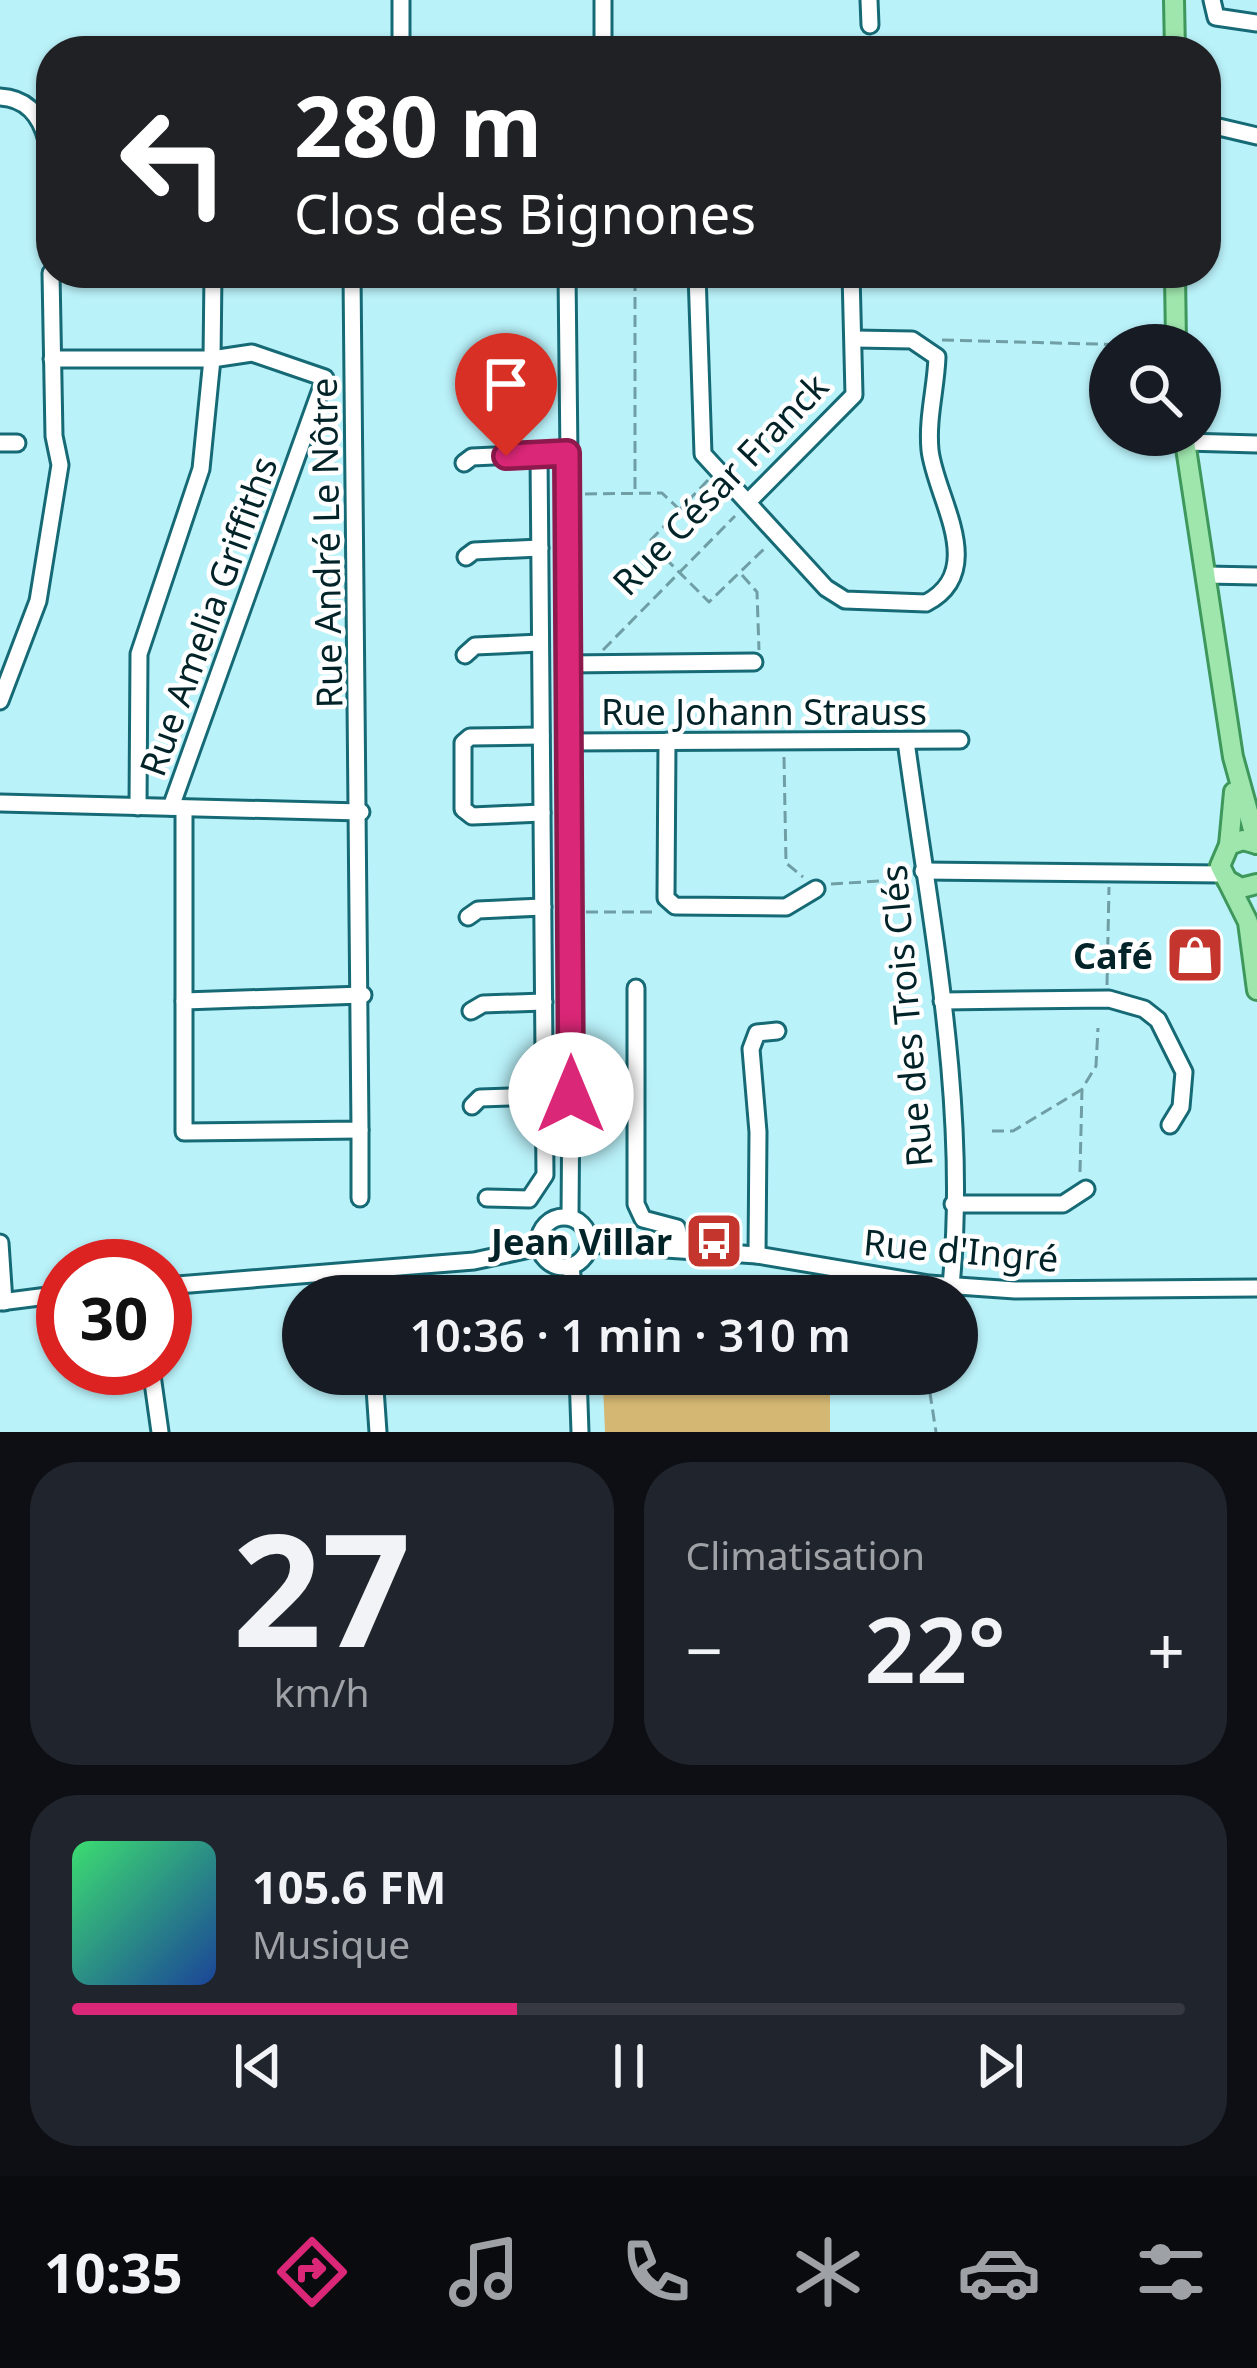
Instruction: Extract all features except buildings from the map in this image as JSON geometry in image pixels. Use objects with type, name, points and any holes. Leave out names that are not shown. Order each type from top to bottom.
[{"type":"main road","points":[[1174,0],[1175,36]]},
{"type":"main road","points":[[1175,288],[1176,324]]},
{"type":"main road","points":[[1188,456],[1233,758],[1257,844]]},
{"type":"main road","points":[[1233,758],[1225,864],[1248,922],[1257,990]]},
{"type":"main road","points":[[1225,864],[1243,840],[1257,844]]},
{"type":"main road","points":[[1225,864],[1241,888],[1257,884]]},
{"type":"street","points":[[401,0],[401,36]]},
{"type":"street","points":[[603,0],[603,36]]},
{"type":"street","points":[[869,0],[870,25]]},
{"type":"street","points":[[1212,0],[1216,17],[1257,23]]},
{"type":"street","points":[[0,97],[36,107]]},
{"type":"street","points":[[1221,128],[1257,136]]},
{"type":"street","points":[[0,701],[38,601],[60,465],[51,288]]},
{"type":"street","points":[[138,808],[139,654],[201,469],[212,359],[213,288]]},
{"type":"street","name":"Rue André Le Nôtre","points":[[352,288],[363,995],[360,1198]]},
{"type":"street","points":[[567,288],[569,1217]]},
{"type":"street","points":[[697,288],[699,443],[718,470],[826,589],[845,600],[926,603],[949,583],[955,563],[954,524],[934,475],[931,395],[938,357],[926,344],[855,339]]},
{"type":"street","name":"Rue César Franck","points":[[749,501],[854,395],[852,288]]},
{"type":"street","name":"Rue Amelia Griffiths","points":[[212,359],[252,353],[325,378],[178,808],[184,1132],[360,1130]]},
{"type":"street","points":[[52,359],[212,359]]},
{"type":"street","points":[[1221,441],[1257,444]]},
{"type":"street","points":[[464,463],[472,457],[567,453]]},
{"type":"street","points":[[487,1198],[529,1199],[545,1175],[539,454]]},
{"type":"street","points":[[466,557],[474,551],[540,548]]},
{"type":"street","points":[[1206,574],[1257,576]]},
{"type":"street","points":[[465,655],[475,646],[540,643]]},
{"type":"street","points":[[567,664],[754,662]]},
{"type":"street","points":[[541,736],[470,737],[463,742],[463,809],[472,816],[542,813]]},
{"type":"street","name":"Rue Johann Strauss","points":[[568,742],[960,740]]},
{"type":"street","name":"Rue des Trois Clés","points":[[906,741],[919,875],[942,1001],[951,1275]]},
{"type":"street","points":[[667,742],[666,898],[675,905],[786,907],[816,889]]},
{"type":"street","points":[[0,803],[361,812]]},
{"type":"street","points":[[919,875],[1192,869],[1225,864]]},
{"type":"street","points":[[468,917],[478,910],[543,907]]},
{"type":"street","points":[[636,988],[636,1204],[643,1219],[676,1228],[682,1247]]},
{"type":"street","points":[[184,1001],[363,995]]},
{"type":"street","points":[[942,1001],[1108,999],[1144,1009],[1158,1020],[1184,1072],[1181,1107],[1170,1125]]},
{"type":"street","points":[[471,1011],[483,1004],[544,1002]]},
{"type":"street","points":[[757,1255],[758,1132],[751,1048],[757,1033],[777,1031]]},
{"type":"street","points":[[472,1106],[480,1098],[571,1095]]},
{"type":"street","points":[[952,1204],[1063,1204],[1086,1189]]},
{"type":"street","points":[[569,1217],[582,1224],[590,1244],[584,1258],[571,1266],[548,1261],[539,1247],[546,1224],[569,1217]]},
{"type":"street","points":[[0,1243],[2,1302],[36,1298]]},
{"type":"street","name":"Rue d'Ingré","points":[[590,1244],[682,1247],[882,1275]]},
{"type":"street","points":[[192,1284],[474,1261],[539,1247]]},
{"type":"street","points":[[571,1266],[572,1275]]},
{"type":"street","points":[[367,1270],[367,1275]]},
{"type":"street","name":"Rue d'Ingré","points":[[978,1287],[1257,1288]]},
{"type":"street","points":[[155,1395],[160,1432]]},
{"type":"street","points":[[375,1395],[378,1432]]},
{"type":"street","points":[[579,1395],[580,1432]]},
{"type":"path","points":[[635,288],[635,493]]},
{"type":"path","points":[[926,344],[963,339],[1089,343]]},
{"type":"path","points":[[718,470],[649,542],[709,602],[778,534]]},
{"type":"path","points":[[582,494],[662,494],[679,509]]},
{"type":"path","name":"Rue César Franck","points":[[599,654],[749,501]]},
{"type":"path","points":[[740,573],[757,592],[760,654],[754,662]]},
{"type":"path","points":[[784,749],[786,863],[816,889],[845,879],[919,875]]},
{"type":"path","points":[[1107,991],[1109,879]]},
{"type":"path","points":[[584,912],[658,911]]},
{"type":"path","points":[[992,1131],[1012,1131],[1082,1089],[1096,1066],[1098,1028]]},
{"type":"path","points":[[1079,1170],[1082,1089]]},
{"type":"path","points":[[930,1395],[936,1432]]},
{"type":"shaded area","points":[[603,1395],[830,1395],[830,1432],[605,1432]]},
{"type":"place","name":"Café","points":[[1195,955]]},
{"type":"place","name":"Jean Villar","points":[[714,1241]]},
{"type":"route","points":[[506,456],[567,453],[568,759],[573,824],[571,1095]]}]
